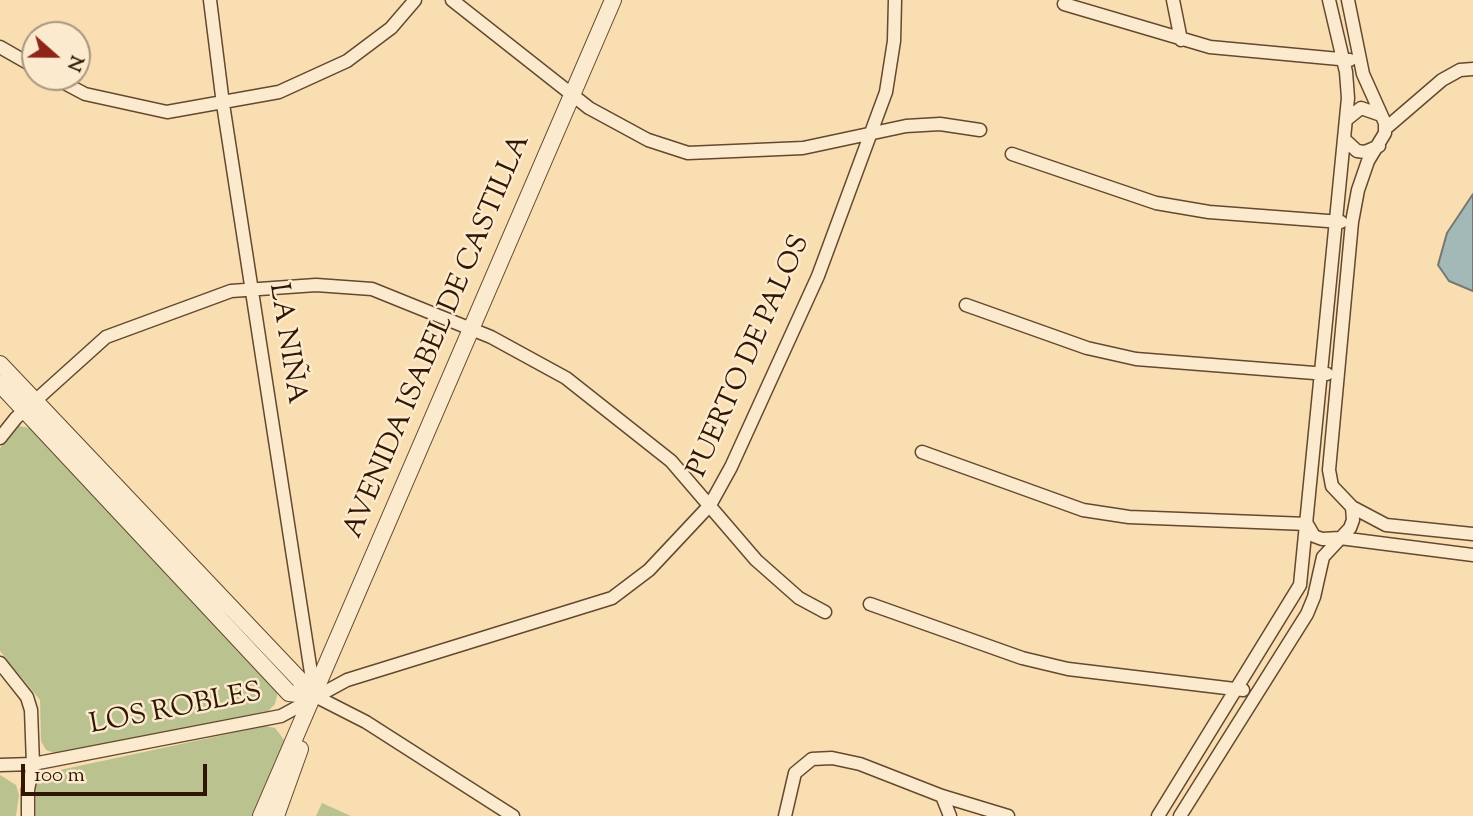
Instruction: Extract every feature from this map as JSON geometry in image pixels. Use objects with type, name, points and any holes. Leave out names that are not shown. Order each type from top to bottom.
[{"type":"street","name":"LA NIÑA","points":[[210,0],[223,104],[315,696]]},
{"type":"street","points":[[79,91],[167,112],[279,92],[347,61],[391,27],[415,0]]},
{"type":"street","points":[[452,0],[571,95],[648,140],[688,152],[803,148],[873,132],[940,124],[980,130]]},
{"type":"street","name":"AVENIDA ISABEL DE CASTILLA","points":[[261,816],[613,0]]},
{"type":"street","name":"PUERTO DE PALOS","points":[[315,696],[347,680],[612,598],[649,570],[710,505],[731,467],[818,276],[873,132],[886,92],[894,41],[895,0]]},
{"type":"street","points":[[1173,0],[1181,40]]},
{"type":"street","points":[[1158,816],[1239,689],[1300,585],[1348,98],[1343,58],[1329,0]]},
{"type":"street","points":[[1348,0],[1361,62],[1385,129]]},
{"type":"street","points":[[1064,4],[1210,47],[1343,58],[1361,62]]},
{"type":"street","points":[[0,47],[21,59]]},
{"type":"street","points":[[1473,69],[1460,71],[1442,80],[1385,129],[1379,146],[1368,161],[1358,190],[1352,222],[1329,470],[1335,491],[1352,508],[1386,524],[1473,534]]},
{"type":"street","points":[[1346,120],[1362,108],[1381,115]]},
{"type":"street","points":[[1344,139],[1357,151],[1365,152],[1379,146]]},
{"type":"street","points":[[1012,154],[1156,203],[1209,212],[1352,222]]},
{"type":"street","points":[[0,438],[30,406],[106,337],[231,291],[316,285],[372,289],[471,329],[566,378],[671,461],[756,560],[799,598],[825,612]]},
{"type":"street","points":[[966,305],[1087,348],[1136,359],[1321,375],[1338,374]]},
{"type":"street","points":[[0,364],[30,406],[315,696],[366,722],[513,816]]},
{"type":"street","points":[[0,384],[30,406]]},
{"type":"street","points":[[922,452],[1083,510],[1129,517],[1307,524]]},
{"type":"street","points":[[1309,498],[1323,488],[1335,491]]},
{"type":"street","points":[[1180,816],[1311,605],[1323,557],[1353,520],[1352,508]]},
{"type":"street","points":[[1307,524],[1314,536],[1322,540],[1340,538],[1473,555]]},
{"type":"street","points":[[870,604],[1022,658],[1068,669],[1257,692]]},
{"type":"street","points":[[0,663],[27,697],[31,709],[33,764],[28,790],[28,816]]},
{"type":"street","name":"AVENIDA ISABEL DE CASTILLA","points":[[276,816],[289,784],[315,696]]},
{"type":"street","name":"LOS ROBLES","points":[[0,765],[33,764],[281,716],[315,696]]},
{"type":"street","points":[[785,816],[796,773],[811,759],[832,758],[859,764],[942,796],[1008,816]]},
{"type":"street","points":[[942,796],[950,816]]},
{"type":"green space","points":[[19,426],[34,429],[278,691],[275,704],[268,711],[57,754],[46,750],[41,741],[40,700],[0,651],[0,448]]},
{"type":"green space","points":[[265,726],[275,728],[285,741],[254,816],[36,816],[36,786],[39,778],[46,773]]},
{"type":"green space","points":[[0,775],[16,785],[19,795],[16,816],[0,816]]},
{"type":"green space","points":[[322,803],[351,816],[316,816]]},
{"type":"shaded area","points":[[1473,194],[1473,291],[1449,281],[1438,265],[1447,233]]}]
